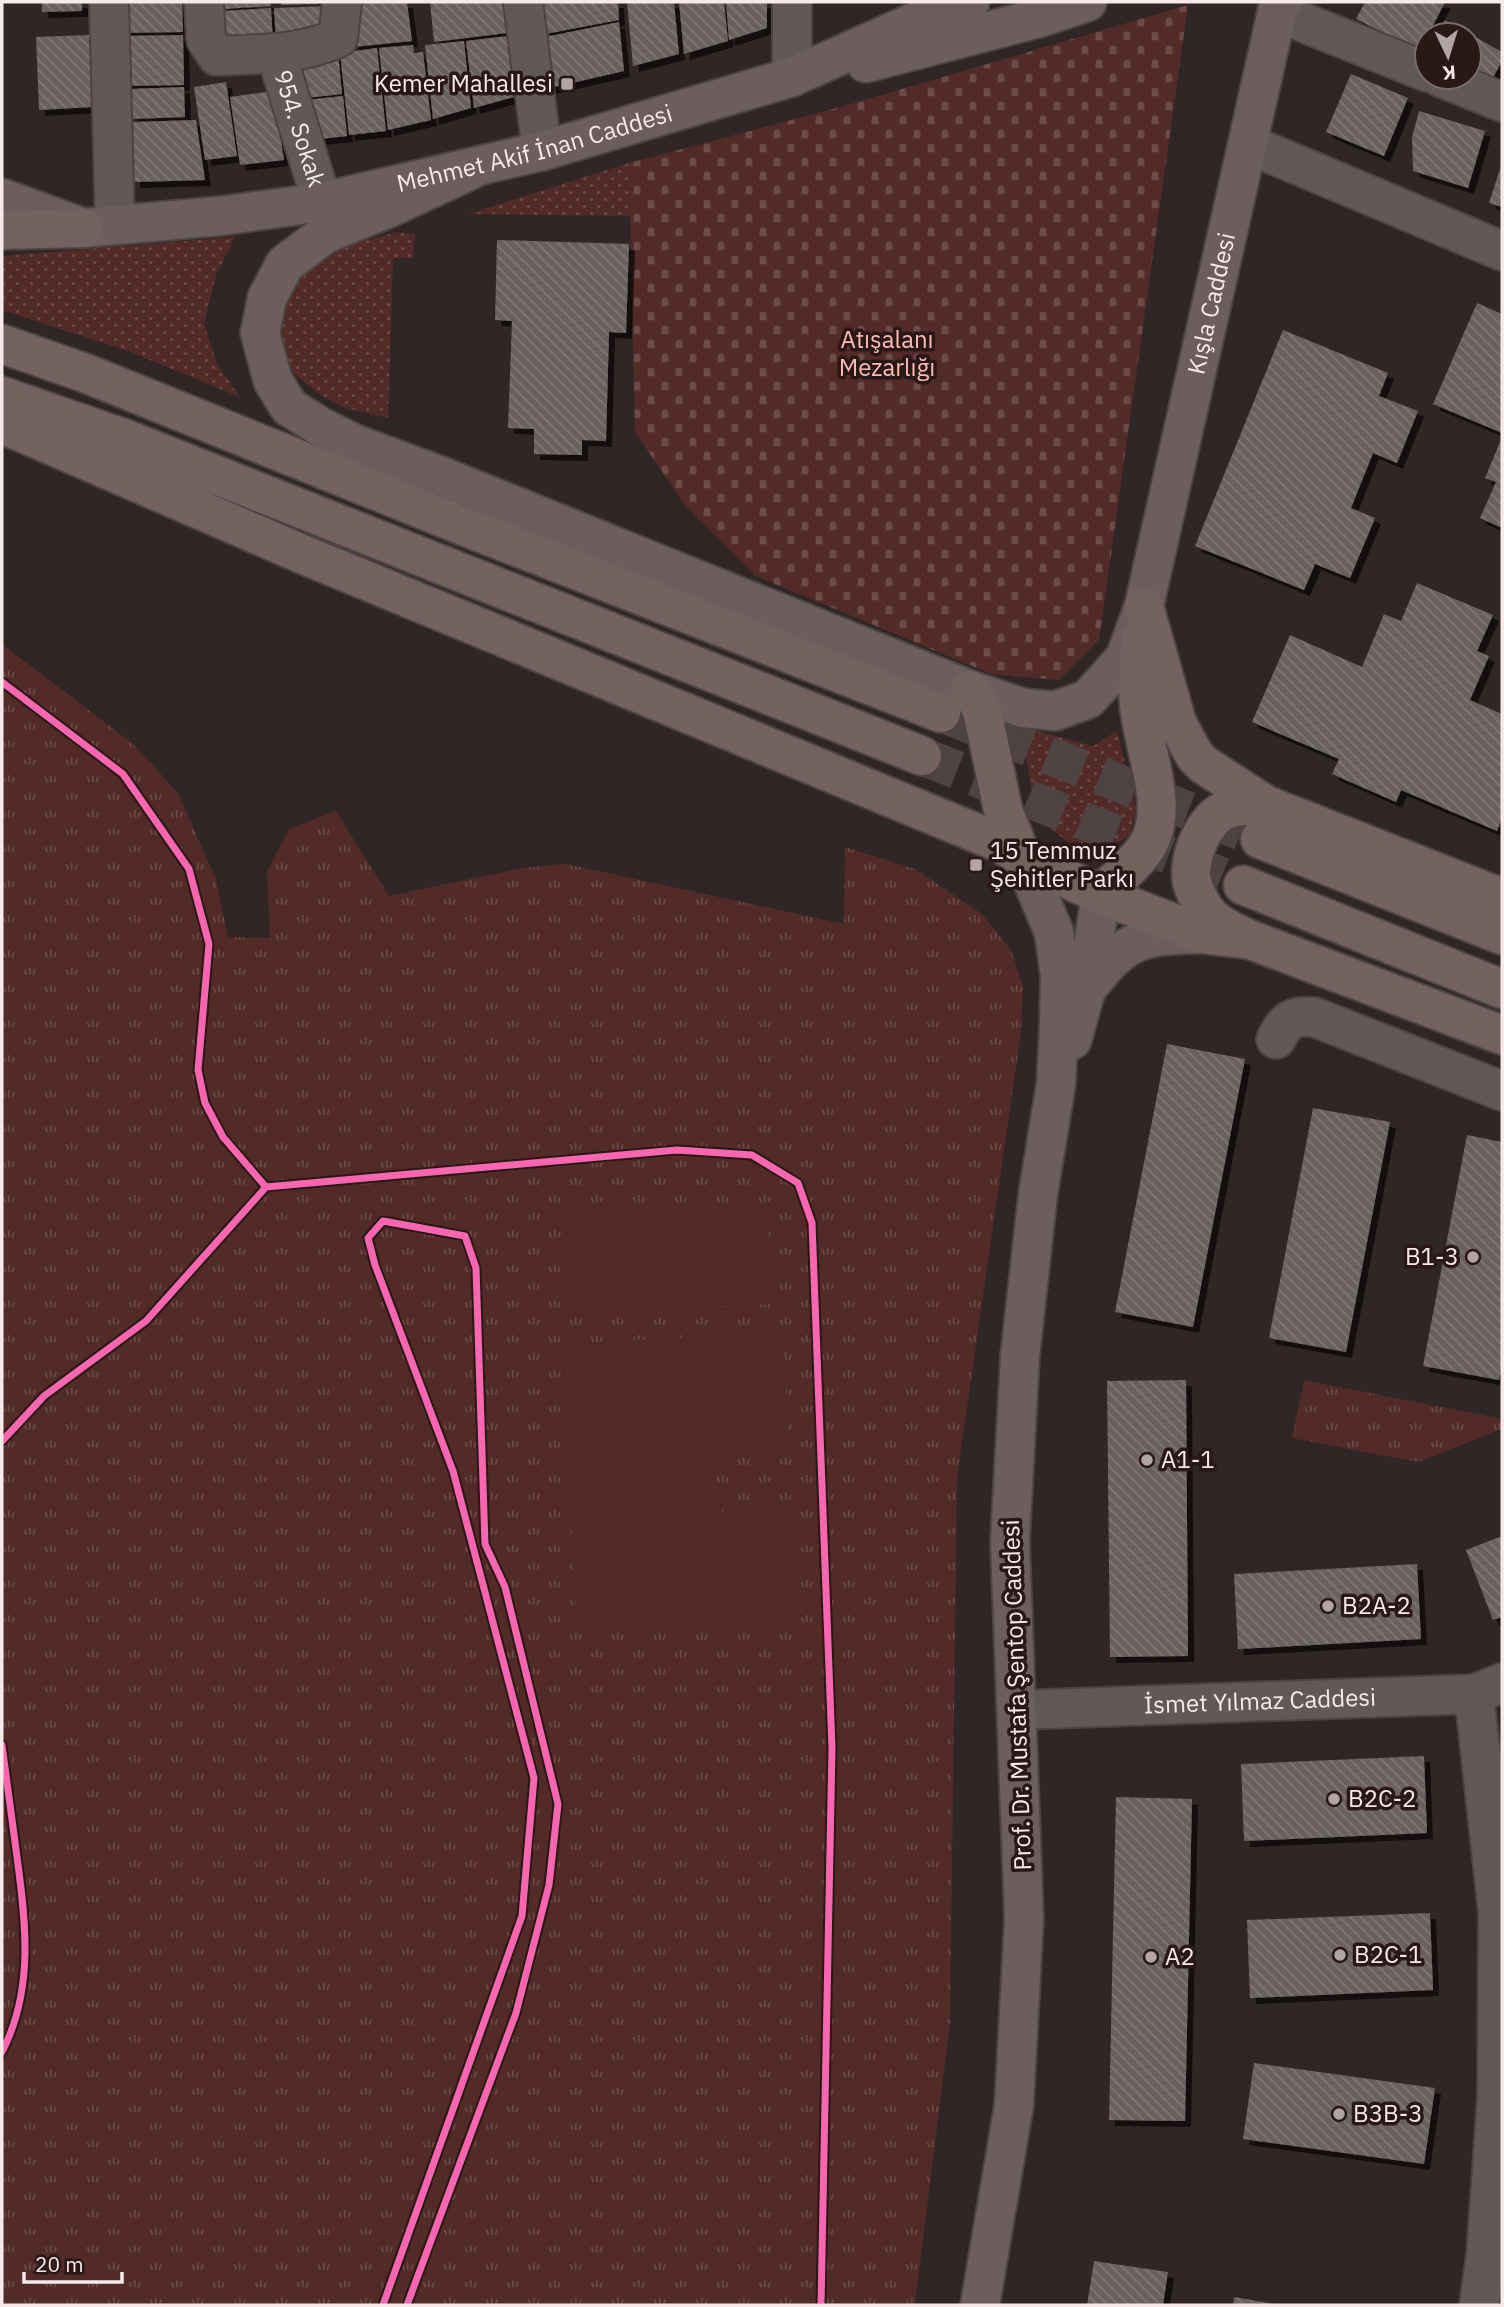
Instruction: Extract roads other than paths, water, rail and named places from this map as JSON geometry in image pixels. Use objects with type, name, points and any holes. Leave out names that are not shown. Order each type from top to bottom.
[{"type":"highway","points":[[2,230],[99,227]]},
{"type":"highway","points":[[2,344],[85,373],[466,527],[941,713]]},
{"type":"highway","points":[[2,396],[122,438],[922,756]]},
{"type":"highway","points":[[2,424],[302,554],[998,842],[1022,857],[1101,895],[1202,934],[1251,940]]},
{"type":"highway","points":[[1144,606],[1177,723],[1195,756],[1218,775],[1263,822],[1502,936]]},
{"type":"highway","points":[[1101,895],[1149,844],[1157,818],[1153,770],[1143,734],[1139,703],[1139,662],[1144,606]]},
{"type":"highway","points":[[970,690],[982,710],[1003,810],[1022,857]]},
{"type":"highway","points":[[1502,898],[1228,809],[1213,819],[1203,831],[1194,853],[1192,880],[1203,908],[1219,924],[1251,940],[1502,1035]]},
{"type":"highway","points":[[1243,885],[1502,989]]},
{"type":"main road","name":"Mehmet Akif İnan Caddesi","points":[[99,227],[220,216],[322,202],[473,169],[792,77],[939,11],[970,2]]},
{"type":"main road","points":[[792,77],[879,61],[1042,17],[1087,2]]},
{"type":"main road","name":"Kışla Caddesi","points":[[473,169],[325,234],[285,264],[267,298],[260,333],[273,381],[289,407],[355,444],[441,476],[970,690],[1023,708],[1055,711],[1087,699],[1125,658],[1144,606],[1248,144],[1274,5]]},
{"type":"main road","points":[[2,198],[99,227]]},
{"type":"main road","points":[[1022,857],[1054,932],[1060,976],[1056,1084]]},
{"type":"main road","points":[[1056,1084],[1086,989],[1101,895]]},
{"type":"main road","points":[[1086,989],[1114,956],[1130,944],[1162,935],[1202,934]]},
{"type":"main road","name":"Prof. Dr. Mustafa Şentop Caddesi","points":[[980,2305],[1014,2105],[1024,1919],[1010,1541],[1020,1356],[1038,1194],[1056,1084]]},
{"type":"street","points":[[99,227],[108,2]]},
{"type":"street","points":[[204,2],[206,39],[217,56],[276,53],[321,45],[338,38],[342,2]]},
{"type":"street","points":[[523,2],[542,151]]},
{"type":"street","points":[[792,2],[792,77]]},
{"type":"street","points":[[1274,5],[1413,66]]},
{"type":"street","name":"954. Sokak","points":[[276,53],[322,202]]},
{"type":"street","points":[[1475,91],[1502,102]]},
{"type":"street","points":[[1248,144],[1502,251]]},
{"type":"street","points":[[1276,1039],[1285,1022],[1298,1016],[1314,1017],[1502,1091]]},
{"type":"street","points":[[1479,2305],[1486,2255],[1497,2097],[1498,1913],[1488,1688]]},
{"type":"street","name":"İsmet Yılmaz Caddesi","points":[[1017,1710],[1488,1688]]},
{"type":"tunnel","points":[[941,713],[1260,839]]},
{"type":"tunnel","points":[[922,756],[1243,885]]},
{"type":"place","name":"Kemer Mahallesi","points":[[567,84]]},
{"type":"place","name":"15 Temmuz Şehitler Parkı","points":[[976,865]]},
{"type":"place","name":"B1-3","points":[[1473,1257]]},
{"type":"place","name":"A1-1","points":[[1147,1460]]},
{"type":"place","name":"B2A-2","points":[[1328,1606]]},
{"type":"place","name":"B2C-2","points":[[1334,1799]]},
{"type":"place","name":"B2C-1","points":[[1340,1955]]},
{"type":"place","name":"A2","points":[[1151,1957]]},
{"type":"place","name":"B3B-3","points":[[1339,2114]]},
{"type":"park label","name":"Atışalanı Mezarlığı","points":[[887,354]]}]
